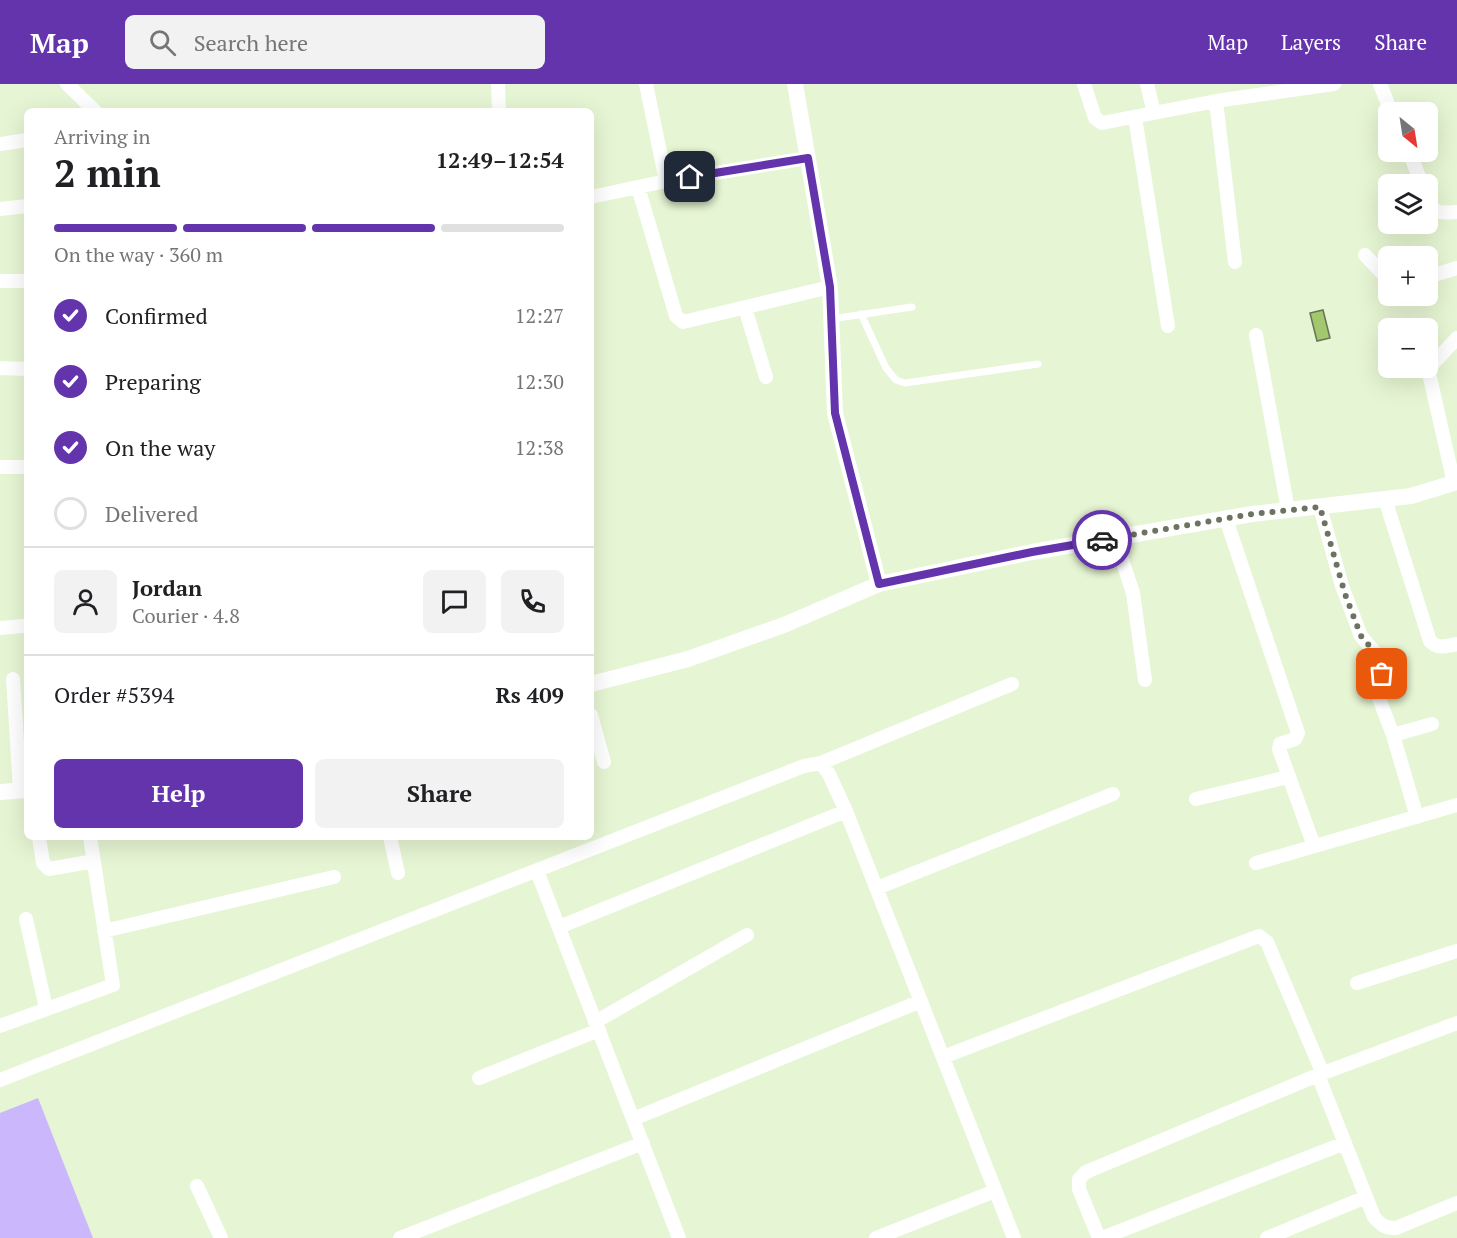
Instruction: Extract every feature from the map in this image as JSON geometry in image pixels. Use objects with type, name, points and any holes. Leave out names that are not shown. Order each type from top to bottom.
[{"type":"street","points":[[67,84],[92,108]]},
{"type":"street","points":[[498,84],[499,108]]},
{"type":"street","points":[[646,84],[666,181]]},
{"type":"street","points":[[795,84],[830,287],[835,413],[879,584]]},
{"type":"street","points":[[1084,84],[1095,118],[1102,123],[1216,101],[1334,84]]},
{"type":"street","points":[[1147,84],[1154,112]]},
{"type":"street","points":[[1380,84],[1387,102]]},
{"type":"street","points":[[1216,101],[1235,262]]},
{"type":"street","points":[[1135,117],[1167,326]]},
{"type":"street","points":[[0,144],[24,140]]},
{"type":"street","points":[[594,196],[666,181],[808,158]]},
{"type":"street","points":[[638,187],[675,316],[683,322],[830,287]]},
{"type":"street","points":[[0,209],[24,206]]},
{"type":"street","points":[[1438,212],[1457,212]]},
{"type":"street","points":[[1365,255],[1378,269]]},
{"type":"street","points":[[1438,274],[1457,268]]},
{"type":"street","points":[[0,281],[24,281]]},
{"type":"street","points":[[745,308],[766,377]]},
{"type":"street","points":[[1256,335],[1288,510]]},
{"type":"street","points":[[594,683],[688,659],[784,625],[879,584],[1032,552],[1226,519],[1411,496],[1455,482],[1428,369],[1457,338]]},
{"type":"street","points":[[0,368],[24,369]]},
{"type":"street","points":[[0,466],[24,467]]},
{"type":"street","points":[[1385,499],[1430,640],[1435,646],[1440,647],[1457,644]]},
{"type":"street","points":[[1320,507],[1342,585],[1363,640],[1373,650],[1382,674]]},
{"type":"street","points":[[1226,519],[1298,733],[1295,739],[1278,747],[1314,846]]},
{"type":"street","points":[[1115,538],[1133,593],[1145,680]]},
{"type":"street","points":[[0,628],[23,626]]},
{"type":"street","points":[[0,792],[24,790],[13,679]]},
{"type":"street","points":[[0,1080],[804,766],[821,764],[1012,684]]},
{"type":"street","points":[[1377,693],[1393,735],[1417,817]]},
{"type":"street","points":[[1393,735],[1432,724]]},
{"type":"street","points":[[594,727],[604,762]]},
{"type":"street","points":[[821,764],[829,774],[846,811],[1014,1238]]},
{"type":"street","points":[[1196,799],[1288,777]]},
{"type":"street","points":[[877,888],[1113,794]]},
{"type":"street","points":[[1256,863],[1457,805]]},
{"type":"street","points":[[559,927],[846,811]]},
{"type":"street","points":[[39,840],[43,863],[49,869],[94,861]]},
{"type":"street","points":[[0,1026],[113,985],[90,840]]},
{"type":"street","points":[[391,840],[398,873]]},
{"type":"street","points":[[537,871],[680,1238]]},
{"type":"street","points":[[104,931],[334,877]]},
{"type":"street","points":[[26,919],[46,1008]]},
{"type":"street","points":[[479,1078],[597,1026],[747,935]]},
{"type":"street","points":[[943,1057],[1259,936],[1267,942],[1321,1075],[1374,1217],[1380,1225],[1395,1228],[1457,1203]]},
{"type":"street","points":[[1357,983],[1457,951]]},
{"type":"street","points":[[633,1119],[921,1001]]},
{"type":"street","points":[[1345,1143],[1100,1238],[1079,1190],[1079,1179],[1086,1172],[1321,1075],[1457,1023]]},
{"type":"street","points":[[400,1238],[643,1143]]},
{"type":"street","points":[[197,1186],[221,1238]]},
{"type":"street","points":[[876,1238],[995,1191]]},
{"type":"street","points":[[1267,1238],[1366,1197]]},
{"type":"lane","points":[[831,319],[912,307]]},
{"type":"lane","points":[[861,315],[886,368],[896,380],[905,383],[1038,364]]},
{"type":"shaded area","points":[[38,1098],[93,1238],[0,1238],[0,1113]]},
{"type":"building","points":[[1323,310],[1330,338],[1317,341],[1310,313]]},
{"type":"way so far","points":[[1102,540],[1252,514],[1320,507],[1345,594],[1361,636],[1373,650],[1382,674]]},
{"type":"route","points":[[690,177],[808,158],[830,287],[835,413],[879,584],[1102,540]]}]
